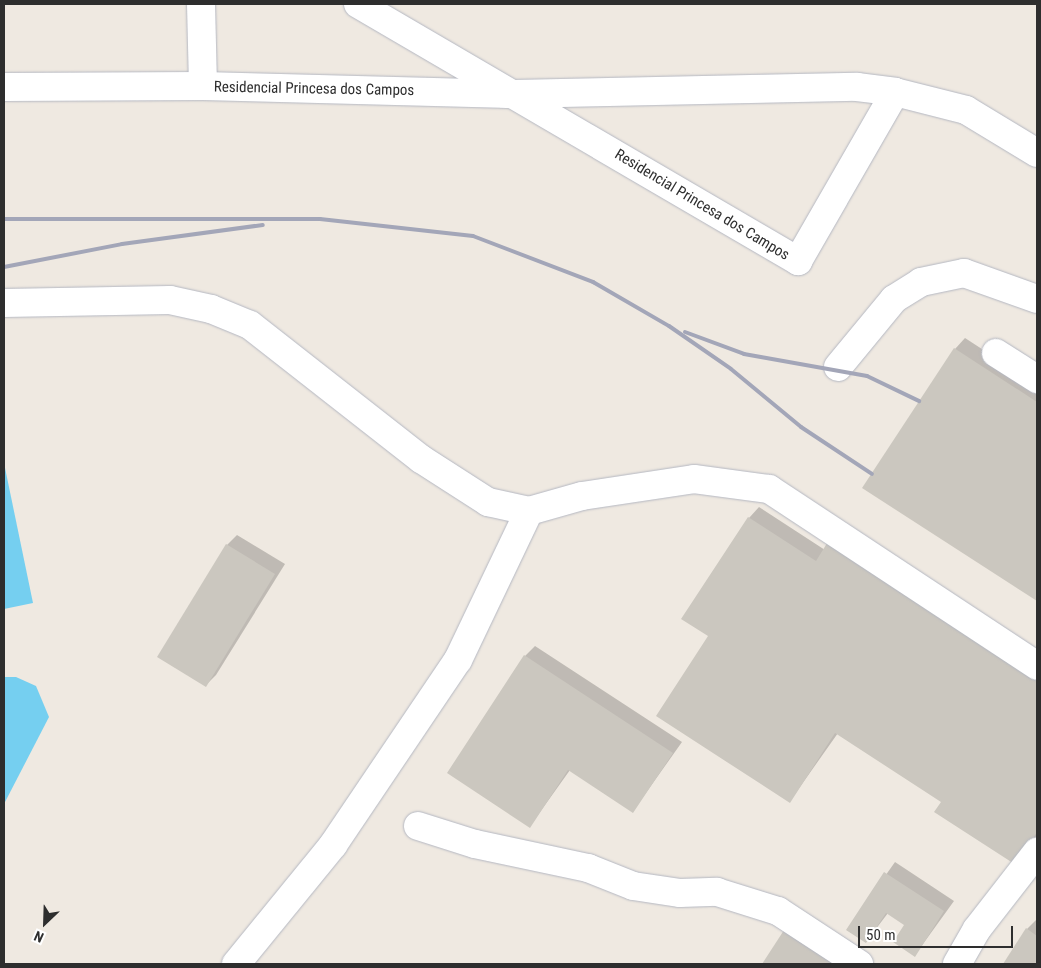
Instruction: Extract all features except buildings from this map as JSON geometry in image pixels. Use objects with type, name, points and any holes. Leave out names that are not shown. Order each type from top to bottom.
[{"type":"street","name":"Residencial Princesa dos Campos","points":[[201,4],[203,86]]},
{"type":"street","name":"Residencial Princesa dos Campos","points":[[358,4],[798,262],[895,92]]},
{"type":"street","name":"Residencial Princesa dos Campos","points":[[4,87],[203,86],[514,94],[857,87],[895,92],[966,110],[1037,153]]},
{"type":"street","points":[[838,367],[894,299],[921,282],[964,273],[1037,299]]},
{"type":"street","points":[[4,303],[170,300],[211,309],[250,325],[421,460],[488,502],[528,511],[582,496],[694,479],[770,489],[1037,666]]},
{"type":"street","points":[[996,353],[1037,379]]},
{"type":"street","points":[[236,964],[333,845],[458,660],[528,511]]},
{"type":"street","points":[[418,826],[475,844],[588,868],[633,886],[680,893],[718,892],[778,911],[858,964]]},
{"type":"street","points":[[957,964],[977,929],[1037,852]]},
{"type":"water","points":[[4,463],[33,603],[4,609]]},
{"type":"water","points":[[4,677],[16,677],[36,686],[49,717],[4,804]]},
{"type":"railway","points":[[4,219],[320,219],[473,236],[593,282],[669,326],[731,369],[801,427],[872,474]]},
{"type":"railway","points":[[4,267],[122,244],[263,225]]},
{"type":"railway","points":[[685,332],[744,354],[867,376],[919,401]]}]
